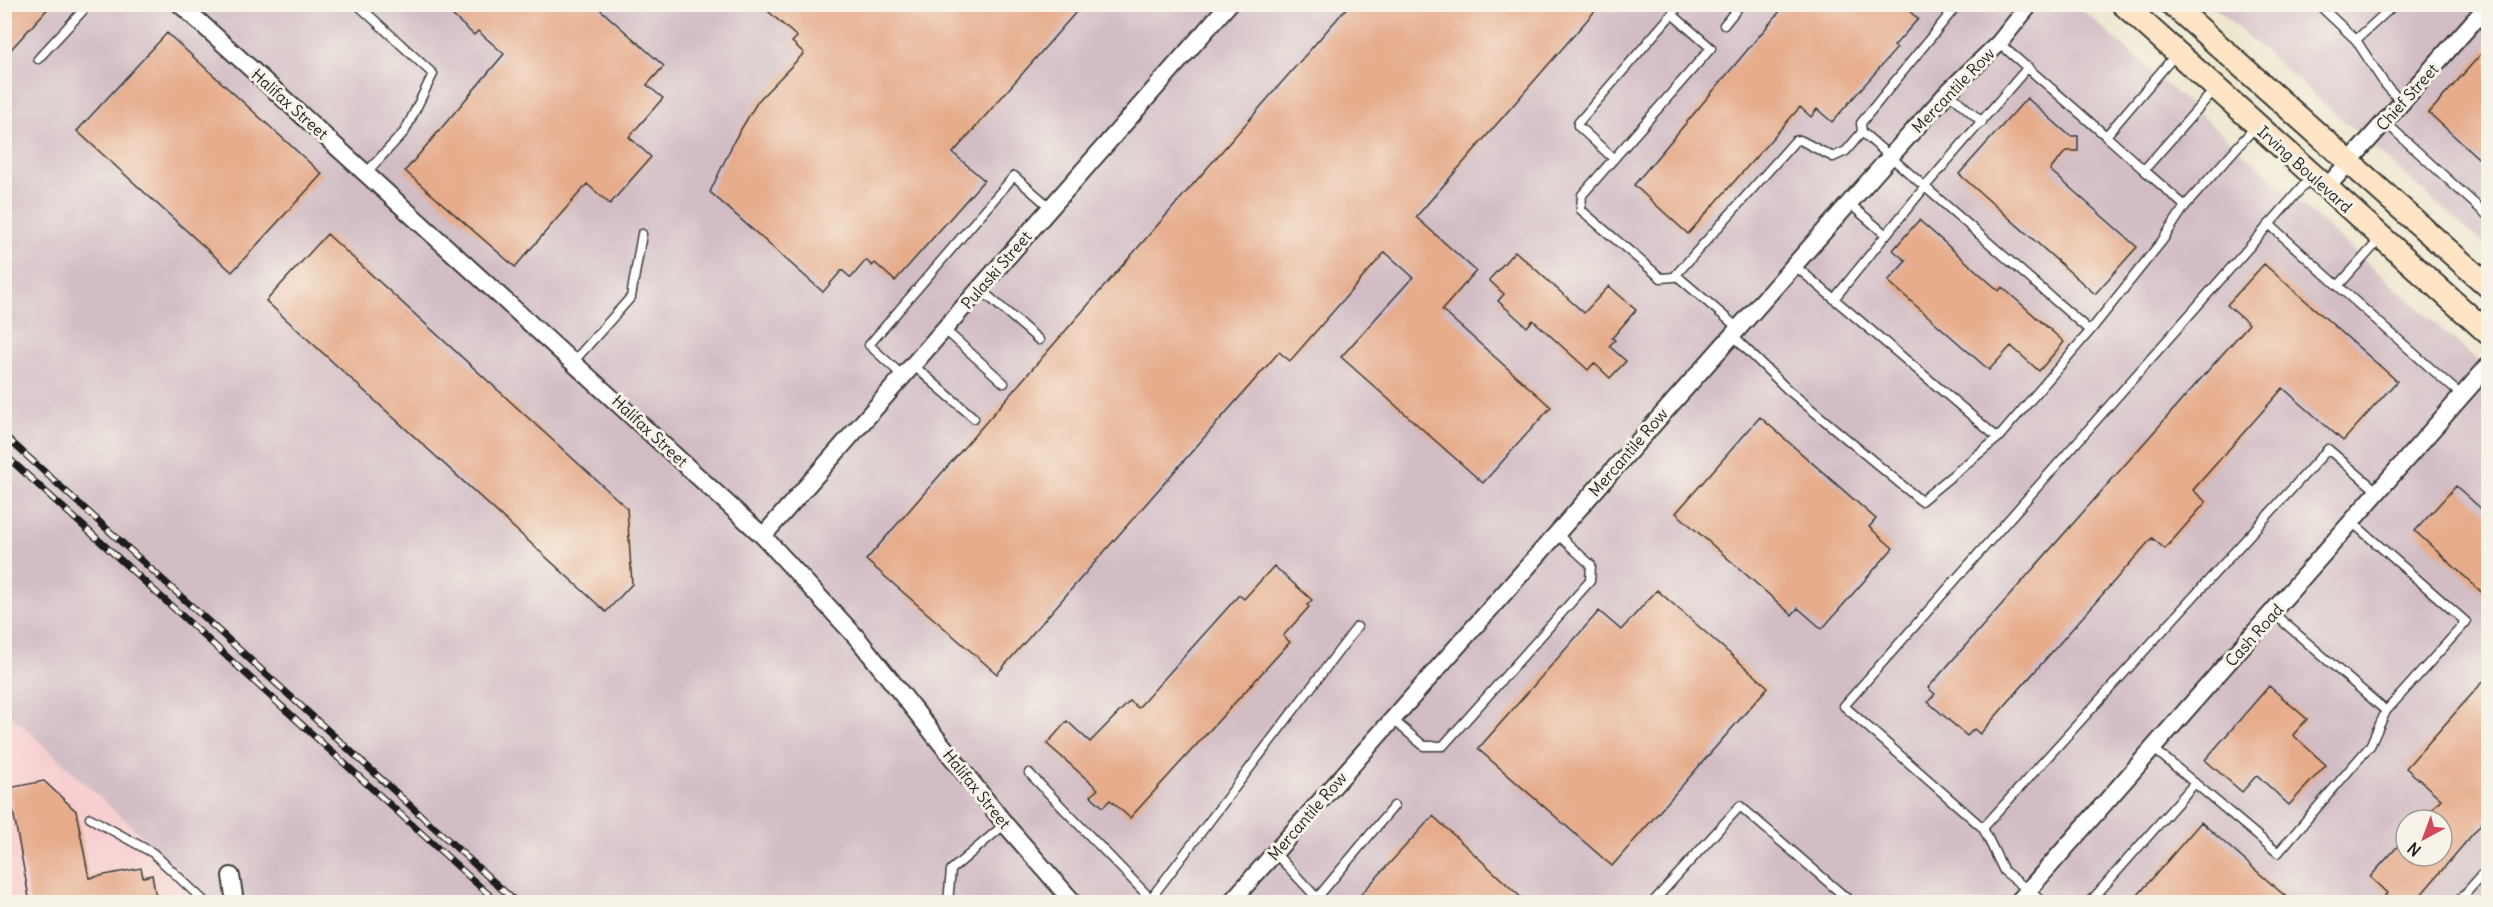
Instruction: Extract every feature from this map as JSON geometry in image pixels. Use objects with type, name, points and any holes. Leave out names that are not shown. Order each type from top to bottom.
[{"type":"main road","name":"Irving Boulevard","points":[[2123,4],[2488,333]]},
{"type":"main road","points":[[2176,6],[2488,286]]},
{"type":"street","name":"Halifax Street","points":[[180,4],[574,361],[763,536],[858,639],[1005,824],[1073,903]]},
{"type":"street","name":"Pulaski Street","points":[[763,536],[1229,4]]},
{"type":"street","name":"Mercantile Row","points":[[1232,902],[1849,203],[1948,92],[1999,43],[2030,4]]},
{"type":"street","name":"Chief Street","points":[[2319,182],[2350,162],[2488,5]]},
{"type":"street","name":"Cash Road","points":[[2023,897],[2488,366]]},
{"type":"street","points":[[231,876],[236,903]]},
{"type":"lane","points":[[38,59],[89,4]]},
{"type":"lane","points":[[357,4],[433,74],[405,131],[366,173]]},
{"type":"lane","points":[[1614,159],[1578,126],[1578,123],[1680,4]]},
{"type":"lane","points":[[1724,25],[1741,4]]},
{"type":"lane","points":[[1958,4],[1861,123],[1862,132],[1889,158],[2090,331]]},
{"type":"lane","points":[[2318,4],[2356,40],[2384,83],[2402,103]]},
{"type":"lane","points":[[2356,40],[2395,4]]},
{"type":"lane","points":[[1672,14],[1711,48],[1582,195],[1581,210],[1661,278],[1676,275],[1795,141],[1800,140],[1833,157],[1846,151],[1862,132]]},
{"type":"lane","points":[[1999,43],[2185,206]]},
{"type":"lane","points":[[2106,135],[2176,53]]},
{"type":"lane","points":[[1834,299],[1924,188],[2028,67]]},
{"type":"lane","points":[[2144,170],[2216,88]]},
{"type":"lane","points":[[1948,92],[1982,122]]},
{"type":"lane","points":[[2385,122],[2488,216]]},
{"type":"lane","points":[[1676,275],[1735,332],[1787,388],[1921,501],[1998,438],[2090,331],[2162,241],[2185,206],[2256,125]]},
{"type":"lane","points":[[974,418],[869,345],[1014,176],[1051,208]]},
{"type":"lane","points":[[2043,903],[2023,897],[2004,871],[1983,828],[1844,706],[2269,224],[2319,182]]},
{"type":"lane","points":[[1849,203],[1886,235]]},
{"type":"lane","points":[[2269,224],[2462,396]]},
{"type":"lane","points":[[574,361],[631,297],[642,234]]},
{"type":"lane","points":[[2338,286],[2382,238]]},
{"type":"lane","points":[[1794,265],[1998,438]]},
{"type":"lane","points":[[980,289],[1039,340]]},
{"type":"lane","points":[[944,329],[1004,383]]},
{"type":"lane","points":[[1983,828],[2328,449],[2378,492]]},
{"type":"lane","points":[[2153,748],[2277,853],[2370,746],[2386,711],[2466,622],[2352,522]]},
{"type":"lane","points":[[1392,719],[1424,746],[1443,746],[1590,581],[1591,564],[1556,533]]},
{"type":"lane","points":[[2273,613],[2386,711]]},
{"type":"lane","points":[[1029,773],[1150,901],[1357,627]]},
{"type":"lane","points":[[2090,903],[2195,783]]},
{"type":"lane","points":[[1653,903],[1740,806],[1851,903]]},
{"type":"lane","points":[[1274,852],[1317,900],[1394,807]]},
{"type":"lane","points":[[90,818],[153,853],[205,903]]},
{"type":"lane","points":[[948,903],[951,870],[1005,824]]},
{"type":"lane","points":[[2458,903],[2488,868]]},
{"type":"shaded area","points":[[4,5],[2077,5],[2488,370],[2488,902],[214,902],[5,710]]},
{"type":"shaded area","points":[[2212,5],[2488,5],[2488,248]]},
{"type":"shaded area","points":[[5,710],[214,902],[5,902]]},
{"type":"building","points":[[4,4],[52,4],[4,57]]},
{"type":"building","points":[[440,4],[594,4],[664,66],[647,85],[663,98],[629,137],[651,157],[610,204],[587,184],[515,267],[405,171],[504,54],[478,31],[474,35]]},
{"type":"building","points":[[760,4],[1083,4],[953,153],[984,180],[895,281],[875,263],[872,266],[866,260],[851,278],[842,270],[823,292],[710,192],[735,139],[758,101],[804,53],[792,42],[797,37]]},
{"type":"building","points":[[1350,4],[1601,4],[1416,217],[1476,271],[1442,310],[1551,407],[1483,483],[1341,357],[1413,277],[1385,252],[1290,361],[1279,352],[997,674],[866,560]]},
{"type":"building","points":[[1786,4],[1902,4],[1918,19],[1894,46],[1897,48],[1832,122],[1817,109],[1811,117],[1800,107],[1688,234],[1634,185]]},
{"type":"building","points":[[167,33],[322,174],[232,272],[77,131]]},
{"type":"building","points":[[2488,46],[2488,167],[2429,113]]},
{"type":"building","points":[[2027,98],[2070,136],[2078,136],[2078,151],[2066,151],[2050,170],[2137,247],[2095,294],[1959,174]]},
{"type":"building","points":[[1919,220],[1999,291],[2002,287],[2064,342],[2039,371],[2011,346],[1989,370],[1888,281],[1906,261],[1893,250]]},
{"type":"building","points":[[327,234],[627,508],[632,584],[606,612],[266,301]]},
{"type":"building","points":[[1515,251],[1584,313],[1609,286],[1636,310],[1612,338],[1615,340],[1609,346],[1626,361],[1610,378],[1594,363],[1588,370],[1533,320],[1527,327],[1498,301],[1504,294],[1489,280]]},
{"type":"building","points":[[2264,264],[2397,381],[2343,441],[2283,388],[2193,490],[2206,502],[2165,549],[2152,538],[1980,734],[1974,729],[1967,736],[1928,702],[1935,694],[1928,688],[2249,324],[2227,305]]},
{"type":"building","points":[[1760,417],[1876,519],[1869,527],[1893,548],[1822,629],[1798,608],[1792,615],[1676,513]]},
{"type":"building","points":[[2456,486],[2488,515],[2488,598],[2415,531]]},
{"type":"building","points":[[1274,566],[1312,600],[1307,605],[1309,607],[1283,636],[1290,642],[1130,818],[1110,800],[1103,807],[1091,796],[1098,789],[1047,744],[1067,721],[1090,742],[1130,701],[1138,708],[1239,595],[1244,599]]},
{"type":"building","points":[[1657,590],[1768,687],[1612,866],[1478,749],[1599,611],[1621,630]]},
{"type":"building","points":[[2488,676],[2488,816],[2454,856],[2454,808],[2433,808],[2441,799],[2406,768]]},
{"type":"building","points":[[2269,686],[2307,719],[2293,735],[2326,765],[2289,805],[2257,775],[2242,792],[2205,760]]},
{"type":"building","points":[[44,781],[76,811],[89,878],[141,868],[143,877],[152,875],[157,903],[30,903],[9,788]]},
{"type":"building","points":[[1433,816],[1527,903],[1353,903]]},
{"type":"building","points":[[2201,822],[2293,903],[2131,903]]},
{"type":"building","points":[[2394,850],[2394,868],[2444,868],[2414,903],[2393,903],[2385,895],[2387,893],[2370,877]]},
{"type":"railway","points":[[4,435],[516,902]]},
{"type":"railway","points":[[4,454],[497,902]]}]
